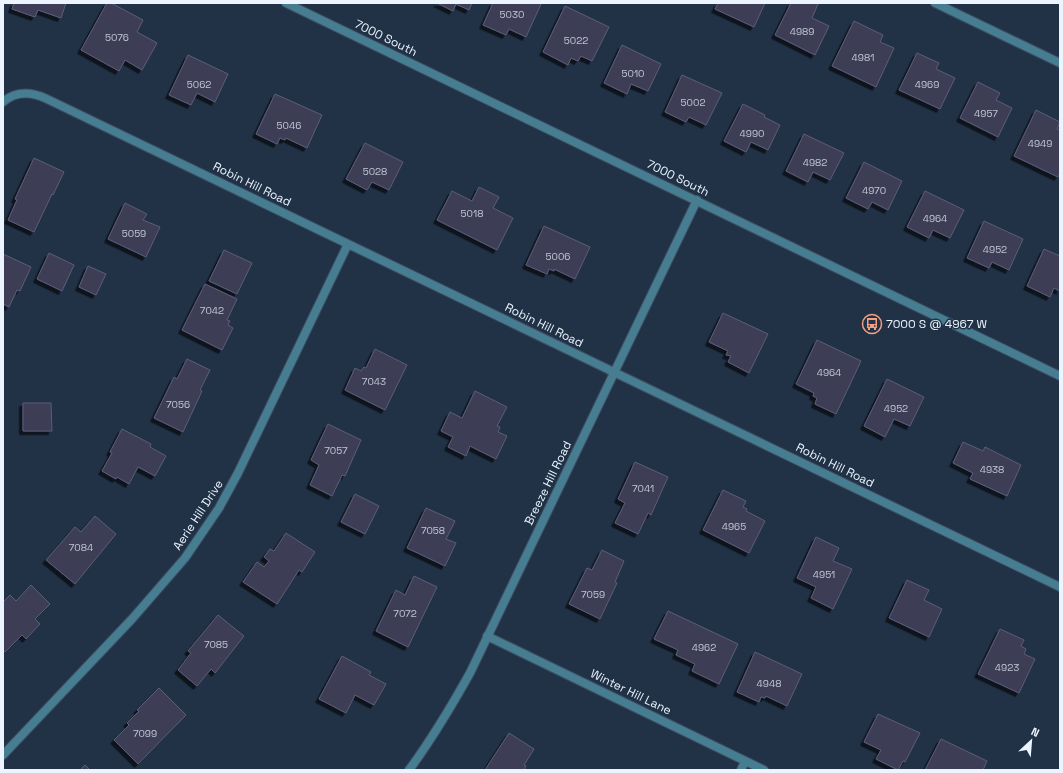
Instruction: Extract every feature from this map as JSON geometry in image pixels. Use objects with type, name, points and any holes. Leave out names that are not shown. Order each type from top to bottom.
[{"type":"street","name":"7000 South","points":[[286,3],[1060,376]]},
{"type":"street","points":[[934,3],[1060,63]]},
{"type":"street","name":"Robin Hill Road","points":[[3,102],[14,95],[23,93],[31,93],[48,99],[1060,587]]},
{"type":"street","name":"Breeze Hill Road","points":[[409,770],[427,746],[470,673],[697,200]]},
{"type":"street","name":"Aerie Hill Drive","points":[[3,755],[132,619],[185,558],[219,508],[238,473],[348,244]]},
{"type":"street","name":"Winter Hill Lane","points":[[487,636],[764,770]]},
{"type":"street","points":[[741,770],[745,761]]},
{"type":"building","points":[[14,3],[66,3],[61,18],[38,10],[35,17],[12,9]]},
{"type":"building","points":[[107,3],[111,3],[143,20],[137,32],[157,43],[142,70],[125,60],[119,71],[81,50]]},
{"type":"building","points":[[437,3],[472,3],[469,10],[456,4],[453,11]]},
{"type":"building","points":[[493,3],[541,4],[526,37],[509,29],[506,35],[483,25]]},
{"type":"building","points":[[718,3],[765,3],[754,27],[715,9]]},
{"type":"building","points":[[791,3],[818,4],[812,18],[829,26],[815,55],[775,35]]},
{"type":"building","points":[[565,6],[609,27],[592,61],[581,56],[578,61],[571,58],[568,65],[543,52]]},
{"type":"building","points":[[854,21],[883,35],[880,42],[894,48],[876,87],[832,66]]},
{"type":"building","points":[[622,45],[661,64],[648,91],[631,84],[627,94],[604,83]]},
{"type":"building","points":[[917,53],[939,63],[936,69],[955,78],[940,109],[899,90]]},
{"type":"building","points":[[188,55],[228,74],[215,102],[197,93],[191,105],[169,95]]},
{"type":"building","points":[[682,75],[722,93],[706,125],[689,117],[686,122],[665,112]]},
{"type":"building","points":[[978,82],[1000,93],[996,100],[1012,108],[998,137],[960,118]]},
{"type":"building","points":[[275,94],[322,115],[307,148],[286,138],[285,140],[280,138],[277,144],[256,134]]},
{"type":"building","points":[[743,104],[765,115],[764,117],[780,125],[768,150],[751,142],[746,152],[724,141]]},
{"type":"building","points":[[1036,110],[1060,122],[1057,129],[1060,130],[1060,173],[1058,177],[1014,156]]},
{"type":"building","points":[[804,134],[844,153],[830,180],[813,172],[808,182],[786,171]]},
{"type":"building","points":[[365,143],[403,162],[389,190],[372,182],[367,190],[346,179]]},
{"type":"building","points":[[34,158],[64,172],[34,232],[8,220],[17,200],[15,199]]},
{"type":"building","points":[[864,162],[902,181],[888,210],[872,202],[868,209],[846,198]]},
{"type":"building","points":[[479,187],[499,197],[493,208],[513,218],[497,250],[437,220],[452,191],[472,201]]},
{"type":"building","points":[[925,191],[964,210],[950,238],[933,230],[929,238],[907,227]]},
{"type":"building","points":[[125,203],[147,214],[143,220],[160,227],[146,257],[108,239]]},
{"type":"building","points":[[984,221],[1023,239],[1009,270],[992,262],[989,268],[967,258]]},
{"type":"building","points":[[544,226],[590,247],[575,279],[554,269],[554,271],[549,269],[547,274],[526,265]]},
{"type":"building","points":[[1044,249],[1060,256],[1060,291],[1054,288],[1050,297],[1027,286]]},
{"type":"building","points":[[224,250],[252,263],[237,294],[209,281]]},
{"type":"building","points":[[49,253],[74,265],[62,291],[37,279]]},
{"type":"building","points":[[3,254],[31,267],[20,291],[17,290],[9,307],[3,304]]},
{"type":"building","points":[[88,266],[106,274],[96,295],[79,287]]},
{"type":"building","points":[[205,284],[237,299],[227,320],[230,321],[228,325],[233,328],[222,350],[182,330]]},
{"type":"building","points":[[723,313],[768,334],[749,373],[728,362],[731,356],[726,355],[728,351],[709,342]]},
{"type":"building","points":[[817,340],[861,361],[836,414],[815,404],[817,398],[813,396],[814,393],[796,384]]},
{"type":"building","points":[[375,349],[407,365],[385,410],[345,390],[355,368],[361,371],[364,367],[366,368]]},
{"type":"building","points":[[187,359],[210,370],[183,432],[154,418],[174,377],[177,379]]},
{"type":"building","points":[[887,379],[924,397],[910,426],[894,419],[885,437],[864,426]]},
{"type":"building","points":[[475,391],[507,407],[497,426],[500,427],[498,432],[507,436],[496,459],[470,446],[466,456],[448,447],[453,437],[441,431],[450,412],[462,418]]},
{"type":"building","points":[[23,403],[51,403],[52,431],[23,431]]},
{"type":"building","points":[[328,424],[361,440],[345,476],[342,475],[332,496],[310,485],[319,465],[311,460]]},
{"type":"building","points":[[122,429],[151,444],[150,447],[166,456],[155,476],[138,467],[129,484],[102,471],[112,453],[110,452]]},
{"type":"building","points":[[963,442],[983,451],[985,447],[1021,465],[1007,496],[970,479],[973,473],[953,463]]},
{"type":"building","points":[[635,462],[668,477],[651,515],[648,513],[638,534],[615,523],[625,503],[618,499]]},
{"type":"building","points":[[723,490],[746,501],[743,507],[747,509],[746,511],[765,521],[749,553],[703,530]]},
{"type":"building","points":[[355,494],[379,506],[365,534],[341,522]]},
{"type":"building","points":[[426,508],[455,521],[446,539],[456,543],[445,566],[407,548]]},
{"type":"building","points":[[95,516],[116,534],[75,584],[46,560],[75,527],[81,532]]},
{"type":"building","points":[[286,533],[315,552],[302,572],[299,570],[277,604],[243,582],[257,562],[264,567],[269,561],[264,557],[270,549],[274,551]]},
{"type":"building","points":[[816,537],[839,548],[833,561],[852,569],[833,609],[811,598],[816,587],[797,578]]},
{"type":"building","points":[[602,550],[624,561],[615,582],[617,583],[600,619],[569,604],[587,568],[592,570]]},
{"type":"building","points":[[414,576],[437,587],[408,647],[376,631],[396,590],[405,595]]},
{"type":"building","points":[[907,580],[929,590],[924,600],[942,609],[929,637],[889,618]]},
{"type":"building","points":[[31,585],[50,604],[35,619],[40,624],[26,639],[22,635],[5,652],[3,651],[3,602],[10,595],[16,601]]},
{"type":"building","points":[[668,611],[738,644],[719,684],[692,671],[695,664],[676,655],[678,650],[654,639]]},
{"type":"building","points":[[218,615],[244,636],[215,673],[211,669],[197,686],[178,670],[191,653],[188,651]]},
{"type":"building","points":[[1000,629],[1024,640],[1021,646],[1026,649],[1024,654],[1035,659],[1019,693],[978,674]]},
{"type":"building","points":[[755,652],[802,674],[787,706],[766,696],[765,698],[761,697],[759,702],[737,692]]},
{"type":"building","points":[[342,656],[371,672],[369,675],[386,684],[374,705],[355,695],[346,713],[319,699]]},
{"type":"building","points":[[159,688],[186,715],[138,764],[114,740],[129,725],[127,723],[139,711],[137,710]]},
{"type":"building","points":[[878,714],[920,733],[905,762],[903,761],[898,770],[876,759],[881,750],[864,742]]},
{"type":"building","points":[[509,733],[534,749],[524,765],[526,766],[524,770],[485,770]]},
{"type":"building","points":[[941,739],[987,761],[983,770],[925,770]]},
{"type":"building","points":[[85,765],[90,770],[80,770]]},
{"type":"place","name":"7000 S @ 4967 W","points":[[872,324]]}]
